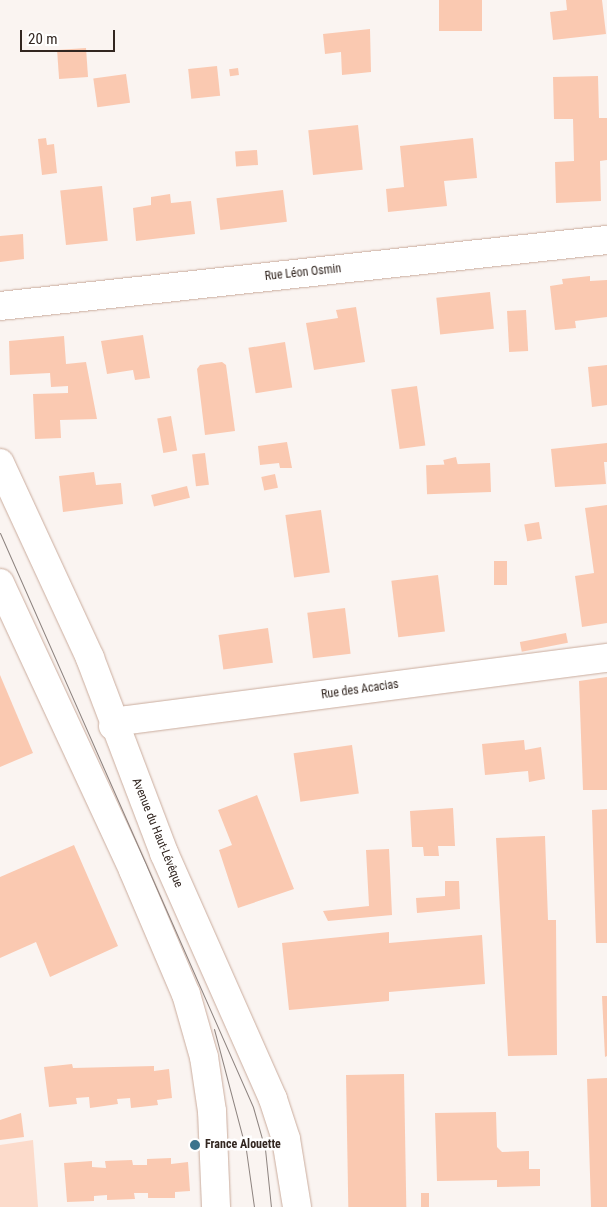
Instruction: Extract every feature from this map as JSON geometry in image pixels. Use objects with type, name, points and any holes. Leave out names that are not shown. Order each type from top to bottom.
[{"type":"main road","name":"Rue Léon Osmin","points":[[0,306],[607,240]]},
{"type":"main road","name":"Avenue du Haut-Lévêque","points":[[0,463],[90,658],[113,726],[164,853],[273,1099],[286,1139],[297,1207]]},
{"type":"main road","points":[[3,592],[133,870],[186,994],[204,1056],[212,1111],[216,1207]]},
{"type":"main road","name":"Rue des Acacias","points":[[113,726],[128,720],[607,658]]},
{"type":"shaded area","points":[[33,1140],[38,1207],[0,1207],[0,1145]]},
{"type":"building","points":[[439,0],[482,0],[482,31],[439,31]]},
{"type":"building","points":[[566,0],[602,0],[606,34],[553,40],[550,12],[567,10]]},
{"type":"building","points":[[370,29],[371,72],[342,75],[341,52],[325,54],[323,34]]},
{"type":"building","points":[[86,48],[88,77],[59,79],[57,50]]},
{"type":"building","points":[[217,66],[220,96],[191,99],[188,69]]},
{"type":"building","points":[[238,68],[239,75],[230,76],[229,69]]},
{"type":"building","points":[[126,74],[130,103],[97,107],[93,79]]},
{"type":"building","points":[[598,76],[599,118],[607,118],[607,160],[600,161],[601,201],[556,203],[555,162],[574,161],[573,119],[554,119],[553,77]]},
{"type":"building","points":[[358,125],[363,170],[313,175],[308,130]]},
{"type":"building","points":[[46,138],[47,145],[54,144],[57,173],[42,175],[38,139]]},
{"type":"building","points":[[473,138],[477,178],[444,181],[447,206],[388,212],[386,189],[404,187],[400,146]]},
{"type":"building","points":[[257,150],[258,165],[236,166],[235,152]]},
{"type":"building","points":[[102,186],[108,241],[66,245],[60,190]]},
{"type":"building","points":[[283,190],[287,222],[220,230],[216,198]]},
{"type":"building","points":[[170,194],[171,203],[191,201],[195,234],[136,241],[133,208],[151,205],[151,197]]},
{"type":"building","points":[[23,234],[24,259],[0,262],[0,236]]},
{"type":"building","points":[[590,276],[590,281],[607,280],[607,317],[575,321],[576,328],[555,330],[550,286],[563,284],[562,279]]},
{"type":"building","points":[[490,292],[494,329],[440,334],[436,298]]},
{"type":"building","points":[[356,307],[365,362],[314,370],[306,323],[338,318],[336,310]]},
{"type":"building","points":[[526,310],[528,351],[509,352],[507,311]]},
{"type":"building","points":[[143,335],[150,378],[135,380],[133,370],[107,374],[101,341]]},
{"type":"building","points":[[64,336],[66,364],[86,362],[97,419],[60,420],[61,438],[35,439],[33,394],[68,393],[68,386],[51,387],[50,373],[10,375],[9,341]]},
{"type":"building","points":[[285,342],[292,387],[256,393],[248,348]]},
{"type":"building","points":[[222,362],[226,365],[235,431],[205,435],[197,369],[200,365]]},
{"type":"building","points":[[607,365],[607,405],[592,407],[588,367]]},
{"type":"building","points":[[417,386],[425,445],[400,449],[391,390]]},
{"type":"building","points":[[171,416],[177,450],[163,453],[157,418]]},
{"type":"building","points":[[287,442],[292,468],[280,468],[279,463],[260,465],[258,446]]},
{"type":"building","points":[[607,443],[607,462],[604,462],[606,484],[555,487],[551,449]]},
{"type":"building","points":[[205,453],[209,485],[196,486],[192,455]]},
{"type":"building","points":[[456,457],[458,466],[445,469],[443,460]]},
{"type":"building","points":[[490,463],[491,492],[427,494],[426,465]]},
{"type":"building","points":[[94,472],[96,485],[121,483],[123,504],[63,512],[59,476]]},
{"type":"building","points":[[275,474],[278,488],[264,491],[261,477]]},
{"type":"building","points":[[187,486],[190,498],[154,507],[151,495]]},
{"type":"building","points":[[607,505],[607,623],[582,627],[575,576],[594,573],[585,508]]},
{"type":"building","points":[[321,510],[330,572],[294,577],[285,515]]},
{"type":"building","points":[[539,522],[542,539],[527,541],[524,525]]},
{"type":"building","points":[[494,561],[507,561],[507,585],[494,585]]},
{"type":"building","points":[[438,575],[445,632],[398,637],[391,581]]},
{"type":"building","points":[[345,608],[351,654],[313,658],[307,613]]},
{"type":"building","points":[[268,628],[273,663],[223,670],[218,635]]},
{"type":"building","points":[[566,633],[568,643],[522,652],[520,642]]},
{"type":"building","points":[[0,675],[33,753],[0,767]]},
{"type":"building","points":[[607,677],[607,790],[583,790],[579,681]]},
{"type":"building","points":[[524,740],[525,750],[541,747],[545,779],[529,782],[528,771],[485,775],[482,744]]},
{"type":"building","points":[[352,745],[359,794],[300,802],[294,753]]},
{"type":"building","points":[[257,795],[294,889],[238,908],[219,850],[232,845],[218,810]]},
{"type":"building","points":[[453,808],[455,846],[438,846],[439,856],[424,856],[423,847],[412,847],[410,811]]},
{"type":"building","points":[[607,809],[607,943],[596,943],[592,810]]},
{"type":"building","points":[[545,836],[548,920],[556,920],[557,1055],[508,1056],[496,838]]},
{"type":"building","points":[[74,845],[118,946],[50,977],[36,942],[0,958],[0,877]]},
{"type":"building","points":[[389,849],[392,915],[328,921],[323,911],[369,906],[366,850]]},
{"type":"building","points":[[445,881],[459,881],[460,909],[417,913],[416,898],[445,896]]},
{"type":"building","points":[[389,932],[389,943],[482,935],[485,984],[389,992],[389,1001],[289,1010],[282,943]]},
{"type":"building","points":[[602,996],[607,996],[607,1056],[605,1057]]},
{"type":"building","points":[[72,1064],[73,1068],[154,1066],[154,1071],[169,1069],[172,1098],[157,1100],[158,1105],[131,1108],[130,1098],[117,1099],[118,1104],[90,1108],[89,1097],[76,1098],[77,1104],[49,1107],[44,1067]]},
{"type":"building","points":[[404,1074],[406,1207],[348,1207],[346,1075]]},
{"type":"building","points":[[607,1078],[607,1207],[591,1207],[587,1079]]},
{"type":"building","points":[[496,1112],[497,1147],[502,1152],[529,1151],[529,1169],[540,1169],[540,1186],[497,1187],[497,1180],[437,1181],[435,1113]]},
{"type":"building","points":[[21,1113],[24,1137],[0,1140],[0,1120]]},
{"type":"building","points":[[171,1158],[171,1164],[188,1162],[190,1191],[175,1192],[175,1198],[148,1198],[148,1193],[134,1193],[135,1199],[107,1200],[107,1195],[94,1196],[94,1201],[67,1202],[64,1163],[92,1161],[92,1167],[106,1168],[105,1161],[132,1160],[133,1165],[147,1165],[147,1159]]},
{"type":"building","points":[[421,1193],[429,1193],[429,1207],[421,1207]]},
{"type":"tram line","points":[[0,533],[253,1107],[265,1149],[271,1207]]},
{"type":"tram line","points":[[214,1029],[246,1150],[254,1207]]},
{"type":"place","name":"France Alouette","points":[[195,1145]]}]
